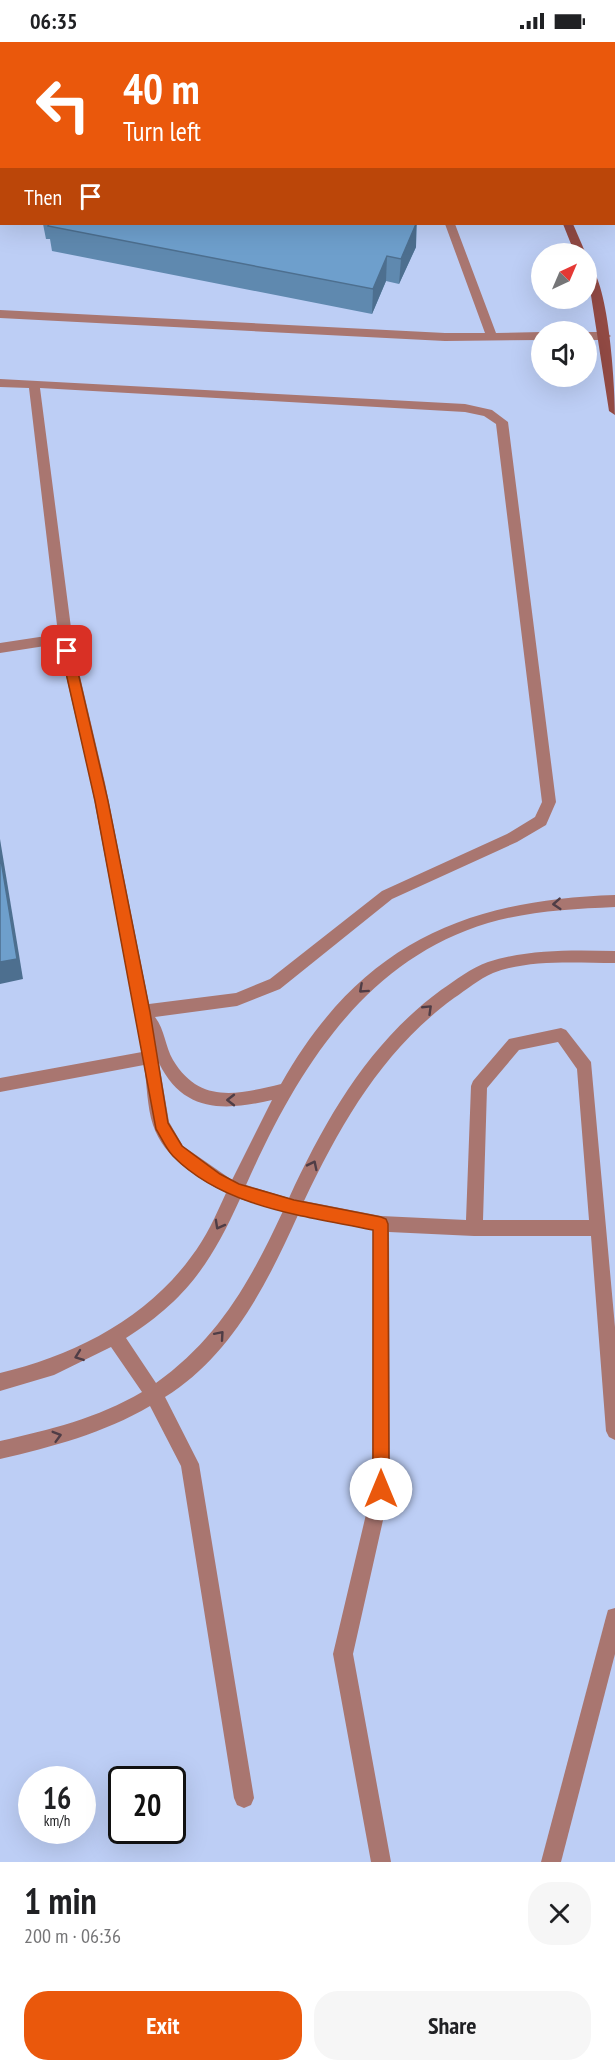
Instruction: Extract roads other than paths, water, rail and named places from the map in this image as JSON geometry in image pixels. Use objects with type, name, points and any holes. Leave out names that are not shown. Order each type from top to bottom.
[{"type":"street","points":[[568,225],[576,243]]},
{"type":"street","points":[[597,294],[615,411]]},
{"type":"lane","points":[[450,225],[492,336]]},
{"type":"lane","points":[[0,314],[445,337],[531,336]]},
{"type":"lane","points":[[597,336],[605,336]]},
{"type":"lane","points":[[0,383],[465,408],[488,412],[502,422],[549,802],[541,821],[512,838],[387,895],[275,984],[237,999],[143,1012]]},
{"type":"lane","points":[[34,384],[67,651],[98,783],[143,1012],[161,1124],[177,1151],[215,1179],[236,1190],[294,1207],[381,1224],[474,1228],[598,1228]]},
{"type":"lane","points":[[0,648],[46,641],[67,651]]},
{"type":"lane","points":[[0,1382],[14,1380],[91,1351],[159,1305],[197,1264],[236,1190],[266,1125],[324,1031],[358,993],[406,952],[464,924],[529,906],[615,901]]},
{"type":"lane","points":[[0,1450],[99,1423],[153,1394],[184,1374],[223,1333],[261,1277],[348,1098],[381,1056],[435,1002],[489,968],[546,958],[615,957]]},
{"type":"lane","points":[[143,1012],[154,1027],[168,1064],[194,1095],[220,1101],[241,1100],[288,1089]]},
{"type":"lane","points":[[474,1228],[479,1086],[514,1044],[561,1035],[585,1067],[615,1431]]},
{"type":"lane","points":[[0,1085],[151,1057]]},
{"type":"lane","points":[[381,1224],[381,1489],[344,1654],[381,1862]]},
{"type":"lane","points":[[114,1335],[153,1394],[190,1464],[244,1798]]},
{"type":"lane","points":[[550,1862],[615,1617]]}]
